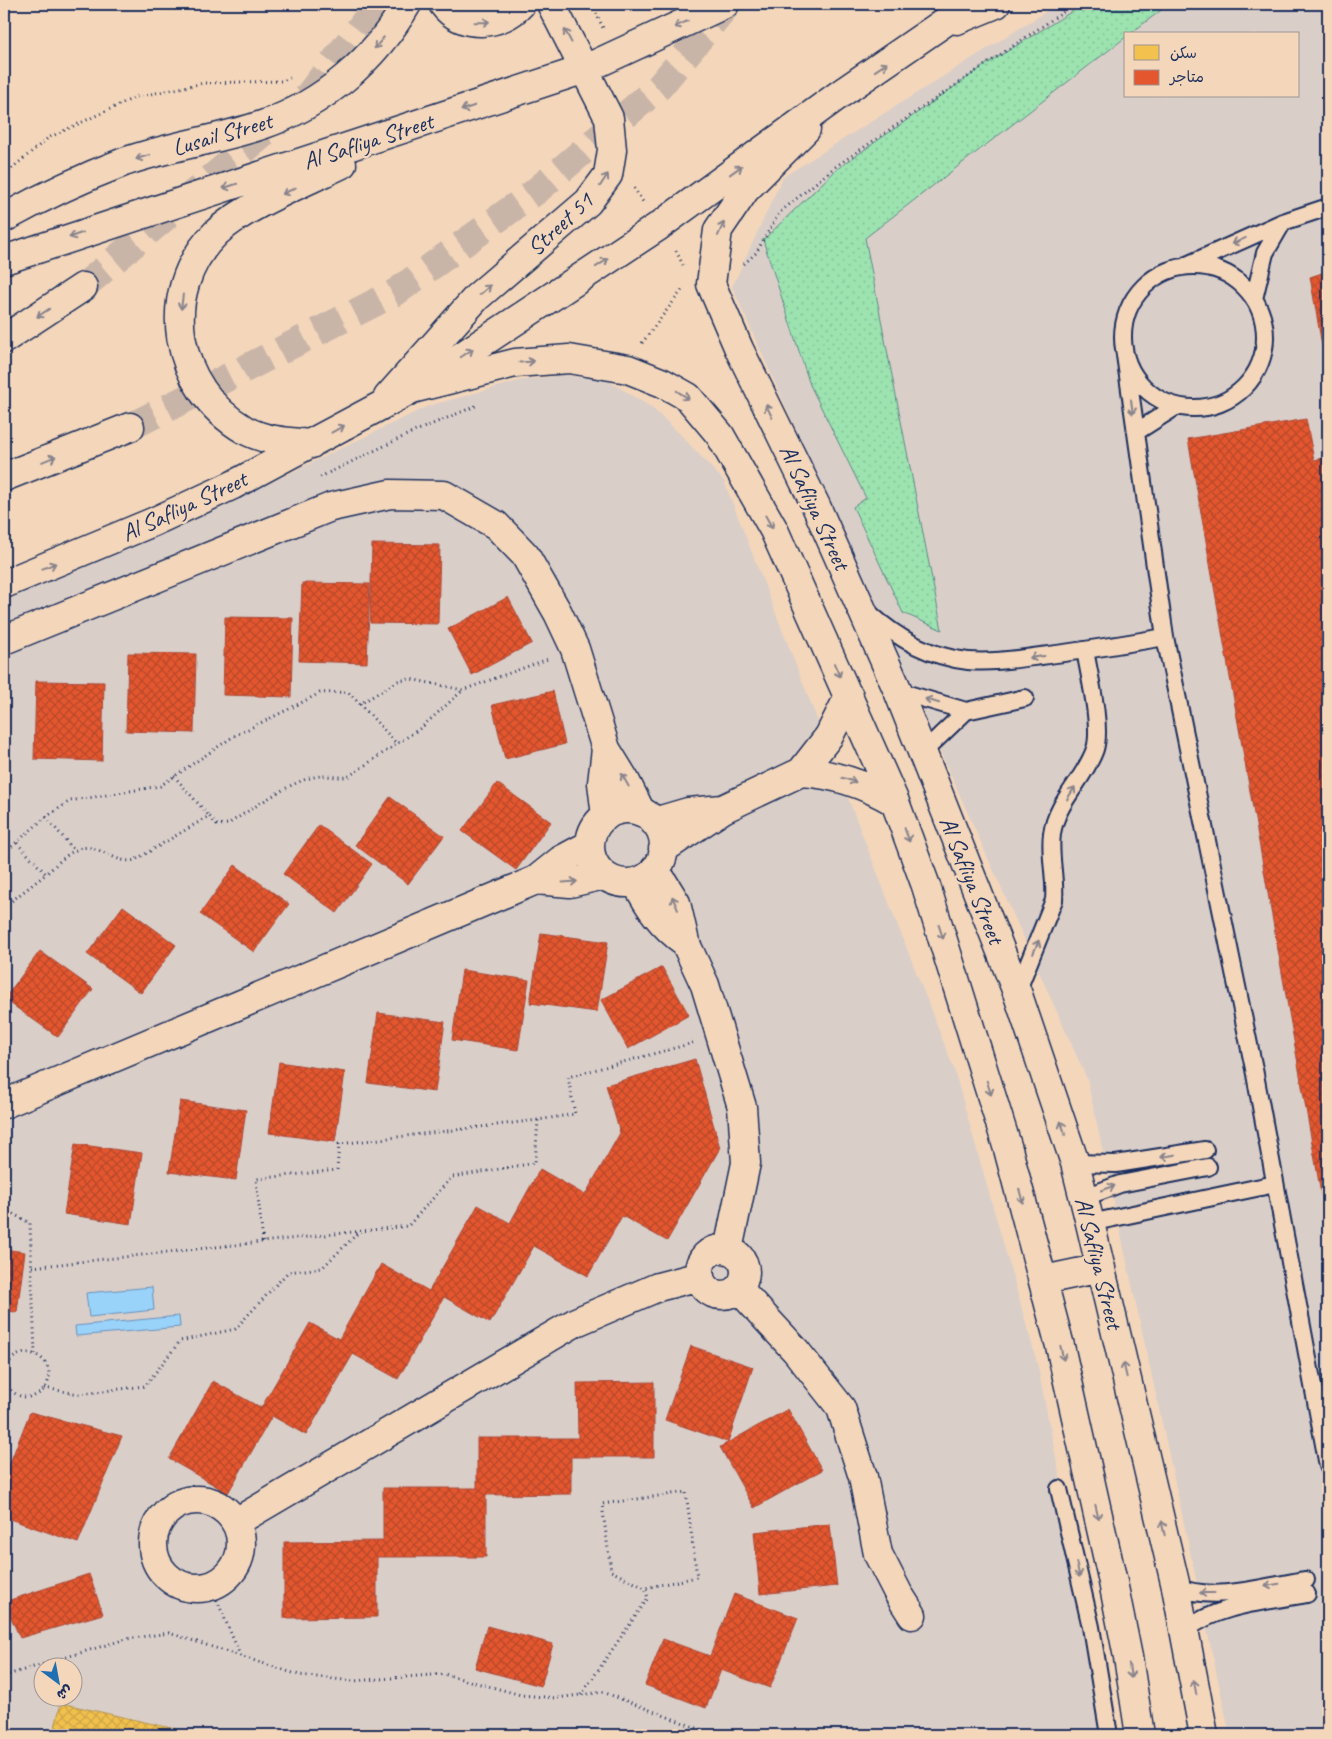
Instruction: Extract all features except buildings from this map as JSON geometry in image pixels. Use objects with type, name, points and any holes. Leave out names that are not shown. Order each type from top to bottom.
[{"type":"street","name":"Lusail Street","points":[[4,218],[42,196],[124,162],[263,124],[298,110],[337,85],[369,56],[396,23],[407,4]]},
{"type":"street","points":[[443,4],[448,10],[469,22],[492,22],[513,12],[521,4]]},
{"type":"street","name":"Street 51","points":[[382,404],[477,297],[588,202],[608,175],[612,150],[609,118],[551,4]]},
{"type":"street","name":"Al Safliya Street","points":[[4,260],[426,123],[585,68],[725,4]]},
{"type":"street","name":"Al Safliya Street","points":[[4,584],[153,522],[233,485],[412,389],[659,226],[840,94],[971,4]]},
{"type":"street","points":[[939,27],[996,4]]},
{"type":"street","name":"Al Safliya Street","points":[[840,94],[745,190],[718,230],[711,284],[739,349],[816,506],[862,606],[898,691],[921,754],[1017,992],[1075,1163],[1087,1210],[1186,1630],[1204,1735]]},
{"type":"street","points":[[311,444],[278,441],[246,430],[219,411],[198,386],[184,356],[179,323],[183,290],[196,259],[216,233],[244,213],[426,123]]},
{"type":"street","points":[[4,339],[82,287]]},
{"type":"street","name":"Al Safliya Street","points":[[412,389],[515,363],[569,359],[628,369],[663,383],[688,397],[720,435],[774,530],[895,802],[926,886],[958,984],[1008,1149],[1044,1280],[1113,1582],[1140,1735]]},
{"type":"street","points":[[4,477],[130,427]]},
{"type":"street","points":[[4,640],[99,603],[331,506],[390,494],[444,495],[496,525],[525,555],[558,613],[575,649],[606,750],[663,839],[651,867],[657,918],[685,942],[705,985],[742,1107],[746,1163],[728,1250]]},
{"type":"street","points":[[723,809],[648,817],[623,810],[606,816],[595,829],[590,845],[596,867],[604,876],[625,883],[651,867],[723,809],[802,772],[829,736],[848,696]]},
{"type":"street","points":[[606,750],[602,783],[606,816]]},
{"type":"street","points":[[802,772],[821,773],[860,783],[895,802]]},
{"type":"street","points":[[4,1104],[536,880],[561,860],[590,845]]},
{"type":"street","points":[[536,880],[570,883],[604,876]]},
{"type":"street","points":[[716,1250],[728,1250],[738,1256],[742,1263],[744,1278],[738,1288],[728,1294],[712,1293],[705,1288],[700,1276],[700,1266],[708,1254],[716,1250]]},
{"type":"street","points":[[1044,1280],[1101,1268]]},
{"type":"street","points":[[236,1522],[576,1322],[658,1287],[700,1276]]},
{"type":"street","points":[[738,1288],[796,1350],[841,1408],[863,1477],[878,1554],[898,1594],[912,1615]]},
{"type":"street","points":[[201,1500],[215,1504],[227,1512],[236,1522],[241,1548],[238,1560],[232,1571],[223,1580],[211,1586],[197,1588],[183,1586],[171,1580],[161,1569],[154,1556],[153,1542],[156,1528],[163,1516],[174,1506],[187,1501],[201,1500]]},
{"type":"lane","points":[[1328,207],[1284,222],[1182,267],[1161,274],[1143,288],[1130,305],[1124,326],[1124,348],[1165,638],[1254,1069],[1328,1466]]},
{"type":"lane","points":[[1254,299],[1265,253],[1284,222]]},
{"type":"lane","points":[[1124,348],[1130,368],[1142,386],[1158,399],[1178,406],[1201,408],[1224,401],[1244,388],[1258,368],[1265,345],[1264,321],[1254,299],[1241,283],[1223,272],[1203,266],[1182,267]]},
{"type":"lane","points":[[1136,432],[1178,406]]},
{"type":"lane","points":[[862,606],[880,623],[914,644],[943,656],[967,660],[995,661],[1165,638]]},
{"type":"lane","points":[[1017,992],[1054,900],[1055,886],[1051,847],[1055,822],[1096,748],[1097,733],[1085,650]]},
{"type":"lane","points":[[898,691],[966,711],[1025,698]]},
{"type":"lane","points":[[921,754],[966,711]]},
{"type":"lane","points":[[1075,1163],[1116,1164],[1205,1150]]},
{"type":"lane","points":[[1087,1210],[1120,1184],[1208,1167]]},
{"type":"lane","points":[[1087,1210],[1275,1184]]},
{"type":"lane","points":[[1059,1489],[1091,1627],[1109,1735]]},
{"type":"lane","points":[[1176,1587],[1210,1594],[1307,1587],[1216,1614],[1200,1620],[1186,1630]]},
{"type":"path","points":[[4,176],[48,138],[136,97],[204,83],[282,81],[291,78]]},
{"type":"path","points":[[174,776],[217,825],[228,824],[297,783],[313,777],[341,778],[349,776],[422,726],[463,690],[575,649]]},
{"type":"path","points":[[360,704],[398,681],[410,679],[463,690]]},
{"type":"path","points":[[4,853],[46,817],[70,801],[141,791],[160,786],[234,736],[320,694],[348,692],[397,744]]},
{"type":"path","points":[[4,907],[74,850],[97,849],[128,862],[169,841],[209,816]]},
{"type":"path","points":[[46,817],[74,850]]},
{"type":"path","points":[[17,843],[46,874]]},
{"type":"path","points":[[264,1242],[256,1179],[338,1170],[339,1144],[575,1114],[568,1076],[720,1036]]},
{"type":"path","points":[[32,1267],[408,1226],[452,1176],[535,1164],[538,1120]]},
{"type":"path","points":[[4,1209],[30,1223],[35,1354]]},
{"type":"path","points":[[44,1388],[79,1394],[145,1386],[180,1341],[235,1329],[288,1272],[322,1268],[360,1231]]},
{"type":"path","points":[[22,1353],[35,1354],[46,1362],[50,1375],[44,1388],[33,1396],[19,1396],[8,1387],[5,1373],[10,1360],[22,1353]]},
{"type":"path","points":[[4,1390],[8,1387]]},
{"type":"path","points":[[581,1696],[648,1598],[645,1588],[611,1571],[602,1504],[686,1492],[697,1577],[645,1588]]},
{"type":"path","points":[[211,1586],[241,1656]]},
{"type":"path","points":[[4,1676],[126,1639],[169,1633],[299,1675],[321,1678],[353,1681],[444,1674],[521,1695],[557,1698],[603,1692],[715,1735]]},
{"type":"shaded area","points":[[1058,4],[1328,4],[1328,1735],[1230,1735],[1087,1079],[732,287],[783,177]]},
{"type":"shaded area","points":[[565,375],[607,380],[651,407],[680,434],[724,481],[954,1069],[1037,1362],[1111,1735],[4,1735],[4,594],[204,515],[428,406],[522,380]]},
{"type":"green space","points":[[1084,4],[1169,4],[1133,32],[1124,32],[1124,39],[865,238],[942,630],[903,613],[853,507],[866,498],[810,385],[763,240],[837,169],[988,63]]},
{"type":"water","points":[[152,1287],[154,1310],[89,1317],[86,1293]]},
{"type":"water","points":[[179,1316],[180,1327],[76,1336],[75,1326]]},
{"type":"tunnel","points":[[83,287],[307,97],[378,4]]},
{"type":"tunnel","points":[[130,427],[396,292],[535,192],[660,86],[728,4]]}]
